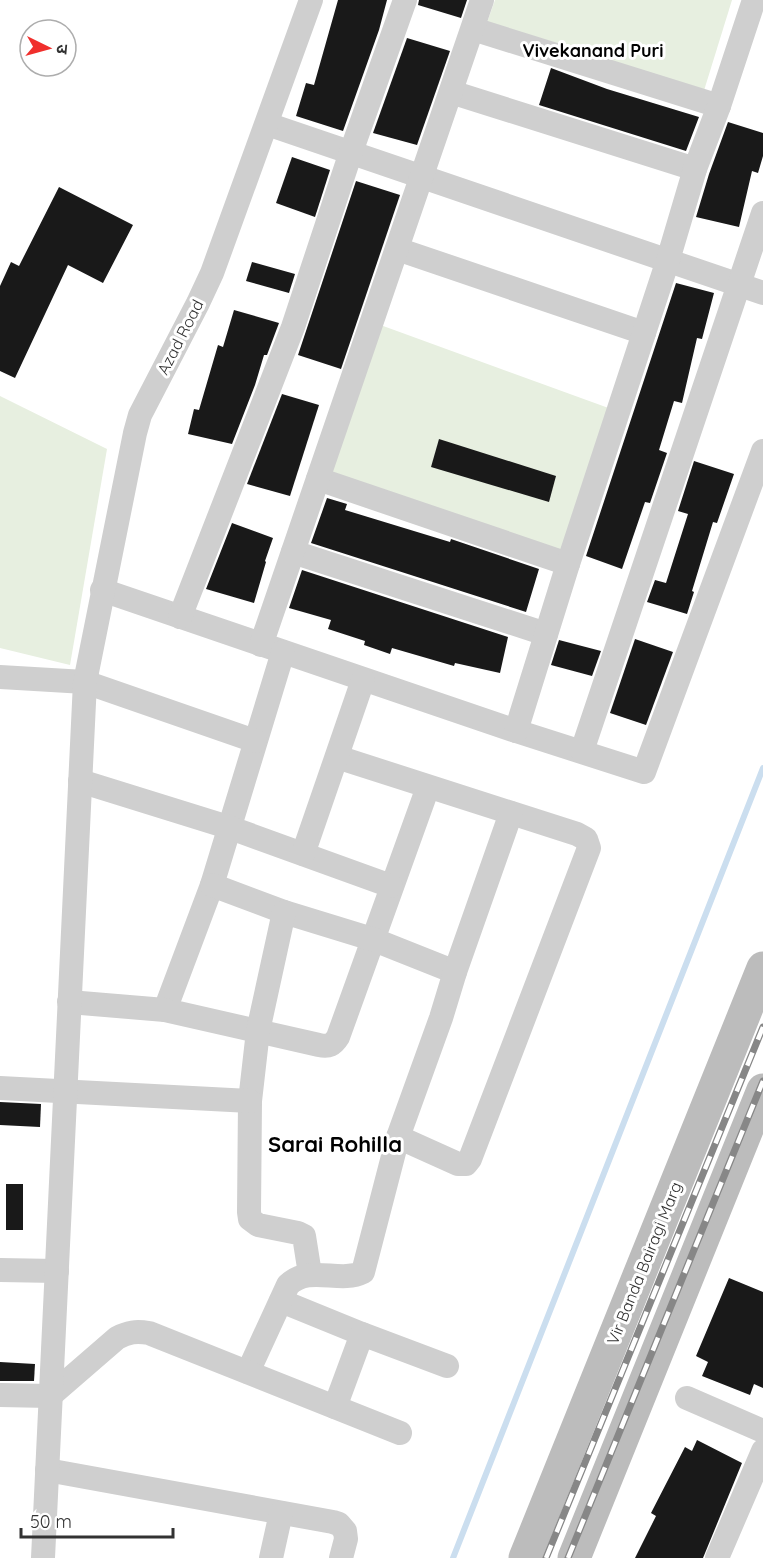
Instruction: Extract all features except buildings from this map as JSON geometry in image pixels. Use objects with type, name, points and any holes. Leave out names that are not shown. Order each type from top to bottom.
[{"type":"main road","name":"Vir Banda Bairagi Marg","points":[[525,1558],[763,968]]},
{"type":"main road","points":[[574,1558],[763,1090]]},
{"type":"street","name":"Azad Road","points":[[43,1558],[85,682],[102,590],[140,415],[212,273],[311,0]]},
{"type":"street","points":[[180,617],[293,327],[351,152],[405,0]]},
{"type":"street","points":[[165,1010],[212,885],[255,741],[292,552],[482,0]]},
{"type":"street","points":[[516,731],[695,170],[754,0]]},
{"type":"street","points":[[473,28],[719,106]]},
{"type":"street","points":[[451,92],[695,170]]},
{"type":"street","points":[[267,124],[763,293]]},
{"type":"street","points":[[582,751],[763,213]]},
{"type":"street","points":[[397,249],[644,333]]},
{"type":"street","points":[[102,590],[363,680],[644,771],[763,451]]},
{"type":"street","points":[[318,479],[568,564]]},
{"type":"street","points":[[292,552],[546,634]]},
{"type":"street","points":[[0,677],[85,682],[255,741]]},
{"type":"street","points":[[303,854],[363,680]]},
{"type":"street","points":[[337,758],[577,834],[586,839],[589,848],[470,1159],[466,1164],[458,1164],[398,1137]]},
{"type":"street","points":[[80,781],[228,827],[391,886]]},
{"type":"street","points":[[69,1002],[165,1010],[319,1046],[327,1047],[334,1043],[428,787]]},
{"type":"street","points":[[248,1372],[288,1285],[295,1279],[310,1274],[354,1276],[363,1272],[398,1137],[510,813]]},
{"type":"street","points":[[212,885],[284,912],[372,939],[455,972]]},
{"type":"street","points":[[284,912],[258,1031],[250,1101],[250,1219],[258,1225],[304,1236],[310,1274]]},
{"type":"street","points":[[0,1088],[65,1089],[250,1101]]},
{"type":"street","points":[[0,1270],[57,1271]]},
{"type":"street","points":[[280,1301],[447,1366]]},
{"type":"street","points":[[0,1395],[50,1396],[117,1338],[139,1331],[400,1433]]},
{"type":"street","points":[[335,1407],[362,1334]]},
{"type":"street","points":[[687,1398],[763,1431]]},
{"type":"street","points":[[717,1558],[763,1451]]},
{"type":"street","points":[[47,1470],[339,1524],[345,1531],[346,1539],[341,1558]]},
{"type":"street","points":[[271,1558],[280,1512]]},
{"type":"green space","points":[[495,0],[732,0],[702,97],[484,31]]},
{"type":"green space","points":[[375,323],[614,410],[568,556],[326,474]]},
{"type":"green space","points":[[0,396],[107,449],[70,665],[0,648]]},
{"type":"waterway","points":[[453,1558],[763,768]]},
{"type":"railway","points":[[546,1558],[763,1027]]},
{"type":"railway","points":[[568,1558],[763,1081]]},
{"type":"district","name":"Vivekanand Puri","points":[[593,51]]},
{"type":"district","name":"Sarai Rohilla","points":[[335,1144]]}]
